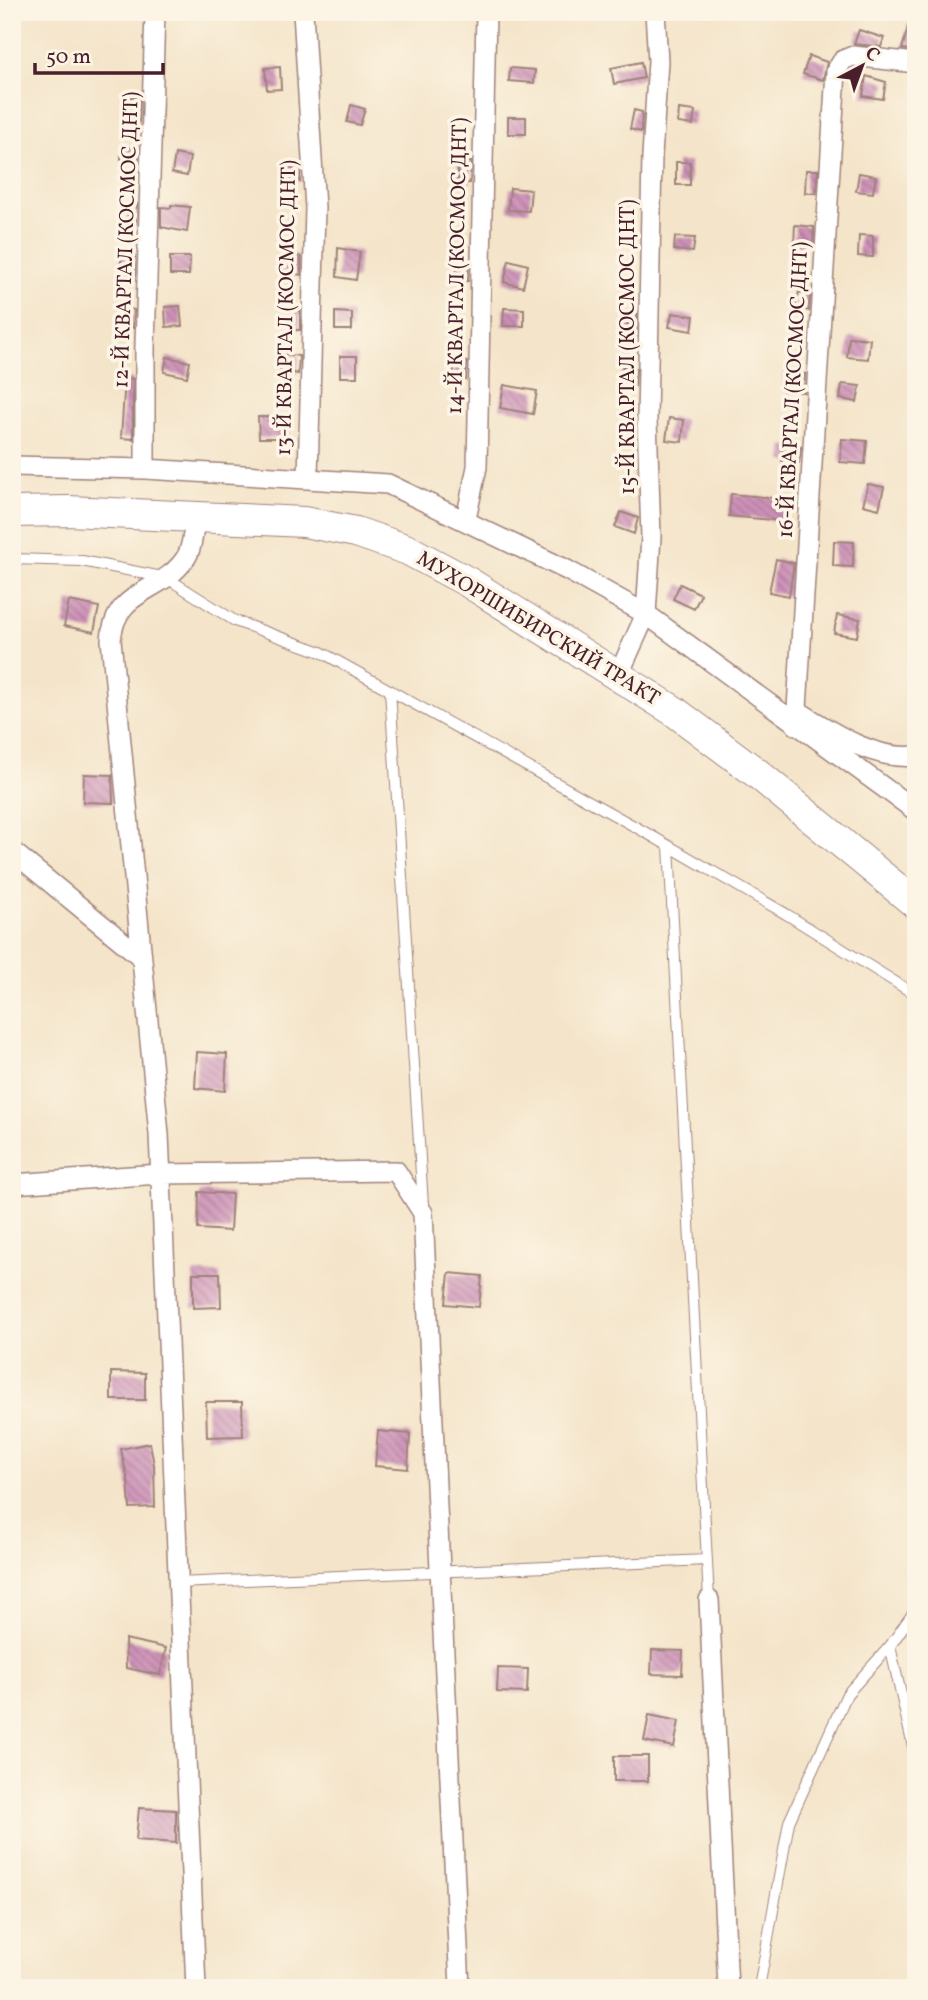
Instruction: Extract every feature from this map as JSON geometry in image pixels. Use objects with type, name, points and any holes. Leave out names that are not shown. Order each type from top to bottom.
[{"type":"main road","name":"МУХОРШИБИРСКИЙ ТРАКТ","points":[[12,513],[68,511],[304,522],[382,540],[468,582],[674,711],[740,760],[916,904]]},
{"type":"street","name":"12-Й КВАРТАЛ (КОСМОС ДНТ)","points":[[145,469],[145,346],[155,12]]},
{"type":"street","name":"13-Й КВАРТАЛ (КОСМОС ДНТ)","points":[[303,12],[315,208],[308,478]]},
{"type":"street","name":"14-Й КВАРТАЛ (КОСМОС ДНТ)","points":[[466,519],[477,467],[486,12]]},
{"type":"street","name":"15-Й КВАРТАЛ (КОСМОС ДНТ)","points":[[618,676],[646,614],[651,537],[647,419],[649,271],[659,61],[655,12]]},
{"type":"street","name":"16-Й КВАРТАЛ (КОСМОС ДНТ)","points":[[797,718],[836,71],[843,60],[853,56],[916,63]]},
{"type":"street","points":[[12,466],[145,469],[388,484],[466,519],[646,614],[797,718],[916,811]]},
{"type":"street","points":[[195,516],[187,557],[167,578],[136,593],[113,620],[111,640],[160,1174],[196,1988]]},
{"type":"street","points":[[797,718],[865,747],[899,758],[916,756]]},
{"type":"street","points":[[12,851],[141,957]]},
{"type":"street","points":[[12,1184],[160,1174],[396,1171],[423,1213],[460,1988]]},
{"type":"street","points":[[709,1600],[728,1988]]},
{"type":"lane","points":[[12,559],[82,561],[167,578],[235,621],[321,652],[669,846],[916,995]]},
{"type":"lane","points":[[390,690],[423,1213]]},
{"type":"lane","points":[[669,846],[709,1600]]},
{"type":"lane","points":[[178,1583],[707,1560]]},
{"type":"lane","points":[[759,1988],[789,1822],[847,1694],[890,1646],[916,1609]]},
{"type":"lane","points":[[890,1646],[916,1760]]},
{"type":"building","points":[[911,16],[916,17],[916,51],[902,49]]},
{"type":"building","points":[[859,30],[884,38],[881,47],[854,44]]},
{"type":"building","points":[[809,56],[827,62],[823,80],[803,74]]},
{"type":"building","points":[[641,62],[644,78],[614,84],[611,68]]},
{"type":"building","points":[[280,67],[281,89],[267,90],[265,68]]},
{"type":"building","points":[[510,68],[535,70],[534,83],[509,81]]},
{"type":"building","points":[[866,76],[886,82],[883,99],[863,96]]},
{"type":"building","points":[[130,97],[140,97],[139,122],[131,123]]},
{"type":"building","points":[[351,105],[365,109],[360,125],[347,122]]},
{"type":"building","points":[[679,109],[695,111],[693,125],[678,123]]},
{"type":"building","points":[[634,110],[642,112],[641,132],[630,129]]},
{"type":"building","points":[[508,117],[526,117],[526,134],[508,134]]},
{"type":"building","points":[[123,146],[139,149],[138,162],[121,159]]},
{"type":"building","points":[[175,154],[190,157],[187,176],[172,173]]},
{"type":"building","points":[[291,161],[300,163],[300,182],[287,178]]},
{"type":"building","points":[[458,162],[471,162],[470,183],[458,183]]},
{"type":"building","points":[[676,162],[690,162],[690,185],[676,185]]},
{"type":"building","points":[[806,170],[818,170],[816,193],[805,193]]},
{"type":"building","points":[[859,173],[876,176],[873,193],[856,191]]},
{"type":"building","points":[[510,188],[531,190],[529,211],[508,210]]},
{"type":"building","points":[[129,203],[137,204],[136,224],[127,223]]},
{"type":"building","points":[[171,205],[190,207],[187,232],[161,227],[161,207],[171,208]]},
{"type":"building","points":[[795,225],[814,227],[813,246],[794,244]]},
{"type":"building","points":[[859,235],[873,236],[873,257],[858,256]]},
{"type":"building","points":[[675,237],[695,238],[693,252],[674,250]]},
{"type":"building","points":[[338,248],[360,252],[356,280],[337,277]]},
{"type":"building","points":[[287,253],[301,257],[301,275],[283,271]]},
{"type":"building","points":[[121,254],[135,255],[135,274],[121,273]]},
{"type":"building","points":[[170,257],[190,257],[189,275],[170,275]]},
{"type":"building","points":[[509,260],[528,265],[523,287],[504,282]]},
{"type":"building","points":[[469,263],[468,281],[458,281],[457,264]]},
{"type":"building","points":[[799,292],[810,295],[809,311],[795,307]]},
{"type":"building","points":[[180,306],[182,326],[166,327],[165,307]]},
{"type":"building","points":[[122,307],[134,310],[133,328],[118,324]]},
{"type":"building","points":[[292,308],[300,309],[300,330],[291,330]]},
{"type":"building","points":[[504,308],[524,309],[524,326],[503,326]]},
{"type":"building","points":[[335,312],[352,313],[352,330],[335,330]]},
{"type":"building","points":[[629,313],[637,314],[636,342],[626,341]]},
{"type":"building","points":[[672,313],[694,316],[692,331],[669,327]]},
{"type":"building","points":[[849,337],[870,339],[868,359],[847,357]]},
{"type":"building","points":[[284,354],[299,356],[298,374],[280,370]]},
{"type":"building","points":[[340,356],[357,356],[357,377],[340,377]]},
{"type":"building","points":[[167,357],[190,362],[187,377],[164,372]]},
{"type":"building","points":[[455,360],[467,362],[466,380],[453,379]]},
{"type":"building","points":[[623,366],[636,368],[635,386],[621,384]]},
{"type":"building","points":[[784,373],[805,374],[804,392],[783,391]]},
{"type":"building","points":[[125,378],[133,379],[133,439],[121,438]]},
{"type":"building","points":[[842,384],[860,386],[857,402],[840,399]]},
{"type":"building","points":[[504,385],[537,391],[533,414],[500,408]]},
{"type":"building","points":[[258,417],[287,417],[287,438],[259,438]]},
{"type":"building","points":[[669,418],[684,420],[682,442],[666,440]]},
{"type":"building","points":[[842,439],[867,441],[865,464],[840,462]]},
{"type":"building","points":[[784,445],[801,447],[799,463],[782,461]]},
{"type":"building","points":[[868,484],[884,487],[879,509],[863,505]]},
{"type":"building","points":[[731,494],[785,499],[783,521],[729,516]]},
{"type":"building","points":[[621,512],[638,518],[634,534],[615,527]]},
{"type":"building","points":[[834,541],[854,542],[853,567],[833,566]]},
{"type":"building","points":[[776,559],[794,563],[789,596],[769,592]]},
{"type":"building","points":[[680,584],[701,594],[694,609],[673,599]]},
{"type":"building","points":[[69,601],[99,607],[94,632],[64,626]]},
{"type":"building","points":[[837,615],[860,619],[857,637],[834,633]]},
{"type":"building","points":[[84,774],[112,775],[113,803],[83,802]]},
{"type":"building","points":[[197,1052],[227,1054],[225,1091],[195,1088]]},
{"type":"building","points":[[199,1192],[232,1194],[230,1231],[198,1229]]},
{"type":"building","points":[[193,1273],[220,1273],[221,1307],[193,1308]]},
{"type":"building","points":[[449,1273],[482,1276],[479,1307],[446,1304]]},
{"type":"building","points":[[111,1372],[145,1373],[145,1400],[111,1400]]},
{"type":"building","points":[[206,1402],[242,1402],[243,1436],[207,1437]]},
{"type":"building","points":[[378,1431],[410,1434],[408,1469],[375,1466]]},
{"type":"building","points":[[150,1443],[154,1465],[155,1507],[130,1508],[121,1449]]},
{"type":"building","points":[[125,1639],[166,1648],[160,1675],[126,1668]]},
{"type":"building","points":[[652,1650],[683,1651],[682,1675],[651,1674]]},
{"type":"building","points":[[498,1668],[528,1669],[527,1693],[497,1692]]},
{"type":"building","points":[[649,1715],[679,1721],[674,1747],[644,1741]]},
{"type":"building","points":[[614,1756],[648,1756],[648,1781],[614,1781]]},
{"type":"building","points":[[139,1808],[176,1810],[176,1843],[136,1840]]}]
